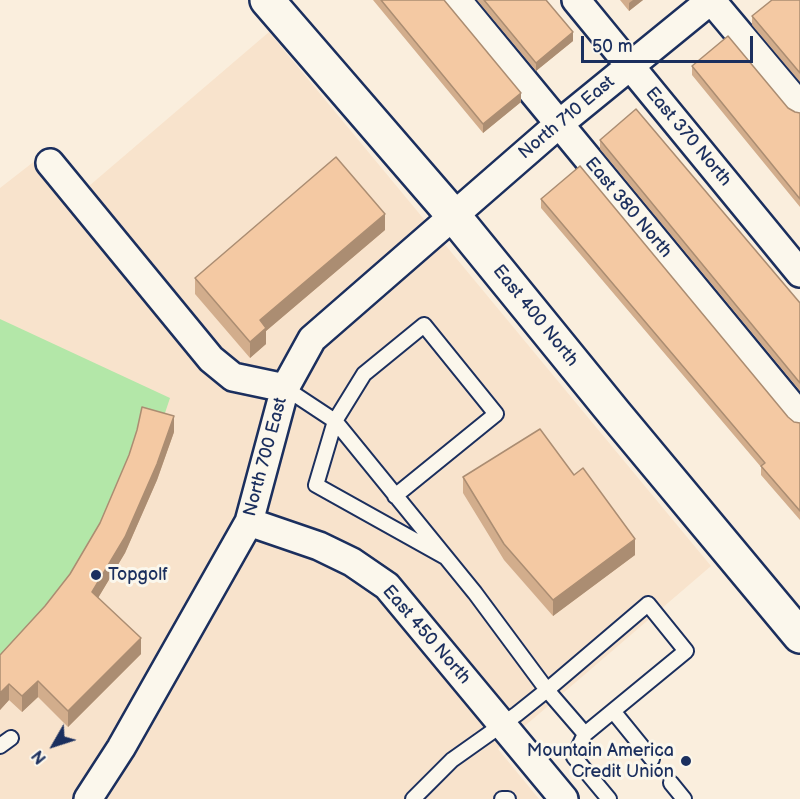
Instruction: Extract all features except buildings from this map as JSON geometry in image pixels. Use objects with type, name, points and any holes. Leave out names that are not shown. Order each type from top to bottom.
[{"type":"street","name":"East 400 North","points":[[267,0],[453,215],[800,636]]},
{"type":"street","name":"East 380 North","points":[[457,0],[800,416]]},
{"type":"street","name":"East 370 North","points":[[576,0],[800,273]]},
{"type":"street","name":"North 710 East","points":[[453,215],[559,124],[711,0]]},
{"type":"street","points":[[711,0],[800,106]]},
{"type":"street","points":[[51,163],[211,359],[233,377],[285,388]]},
{"type":"street","name":"North 700 East","points":[[96,797],[249,522],[285,388],[312,339],[453,215]]},
{"type":"street","name":"East 450 North","points":[[249,522],[319,546],[352,562],[387,586],[564,799]]},
{"type":"lane","points":[[395,496],[496,414],[424,325],[364,374],[335,421],[316,485],[445,557]]},
{"type":"lane","points":[[285,388],[335,421],[585,734]]},
{"type":"lane","points":[[413,799],[452,760],[548,690],[648,604],[687,651],[585,734],[574,757],[609,799]]},
{"type":"lane","points":[[613,711],[652,759]]},
{"type":"lane","points":[[671,783],[684,799]]},
{"type":"lane","points":[[502,799],[508,799]]},
{"type":"shaded area","points":[[269,32],[711,566],[498,749],[539,799],[0,799],[0,188],[54,146],[89,186]]},
{"type":"green space","name":"Topgolf","points":[[0,319],[170,398],[155,443],[0,685]]},
{"type":"place","name":"Topgolf","points":[[96,575]]},
{"type":"place","name":"Mountain America Credit Union","points":[[686,761]]}]
